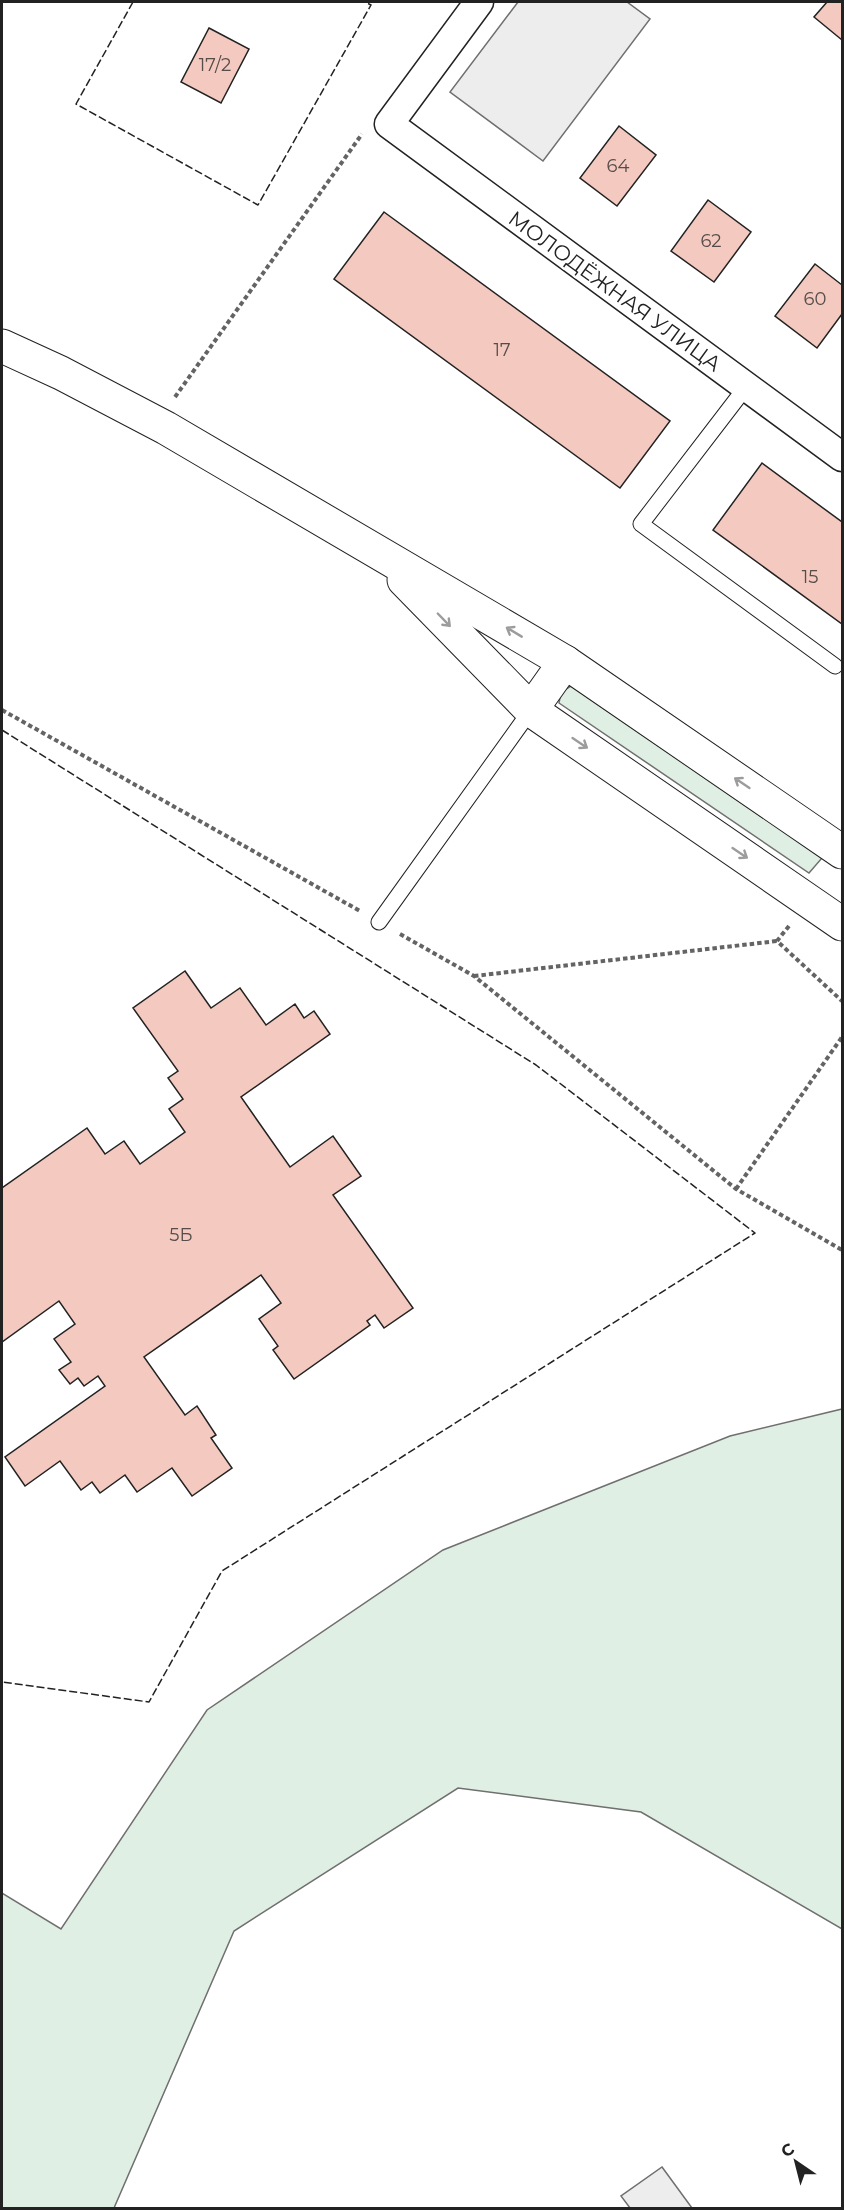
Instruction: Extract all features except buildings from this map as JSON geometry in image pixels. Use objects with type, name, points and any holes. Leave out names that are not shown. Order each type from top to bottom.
[{"type":"main road","points":[[2,346],[61,373],[166,428],[565,662],[843,852]]},
{"type":"main road","points":[[374,548],[531,710],[843,924]]},
{"type":"main road","points":[[531,710],[565,662]]},
{"type":"street","points":[[388,124],[479,2]]},
{"type":"street","name":"МОЛОДЁЖНАЯ УЛИЦА","points":[[388,124],[843,457]]},
{"type":"lane","points":[[746,387],[641,524],[835,666]]},
{"type":"lane","points":[[379,922],[531,710]]},
{"type":"path","points":[[173,400],[365,130],[388,124]]},
{"type":"path","points":[[2,710],[474,976],[736,1189],[843,1250]]},
{"type":"path","points":[[474,976],[777,941]]},
{"type":"path","points":[[736,1189],[843,1037]]},
{"type":"green space","points":[[571,686],[822,858],[809,873],[559,703],[561,692]]},
{"type":"green space","points":[[842,1409],[842,1929],[641,1812],[458,1788],[234,1931],[114,2208],[2,2208],[2,1893],[61,1929],[207,1710],[443,1550],[730,1436]]},
{"type":"shaded area","points":[[518,2],[627,2],[650,19],[543,161],[450,92]]},
{"type":"shaded area","points":[[662,2167],[692,2208],[630,2208],[621,2196]]},
{"type":"fence","points":[[133,2],[76,104],[258,205],[371,5],[365,2]]},
{"type":"fence","points":[[2,730],[536,1065],[755,1233],[222,1571],[149,1702],[2,1682]]}]
